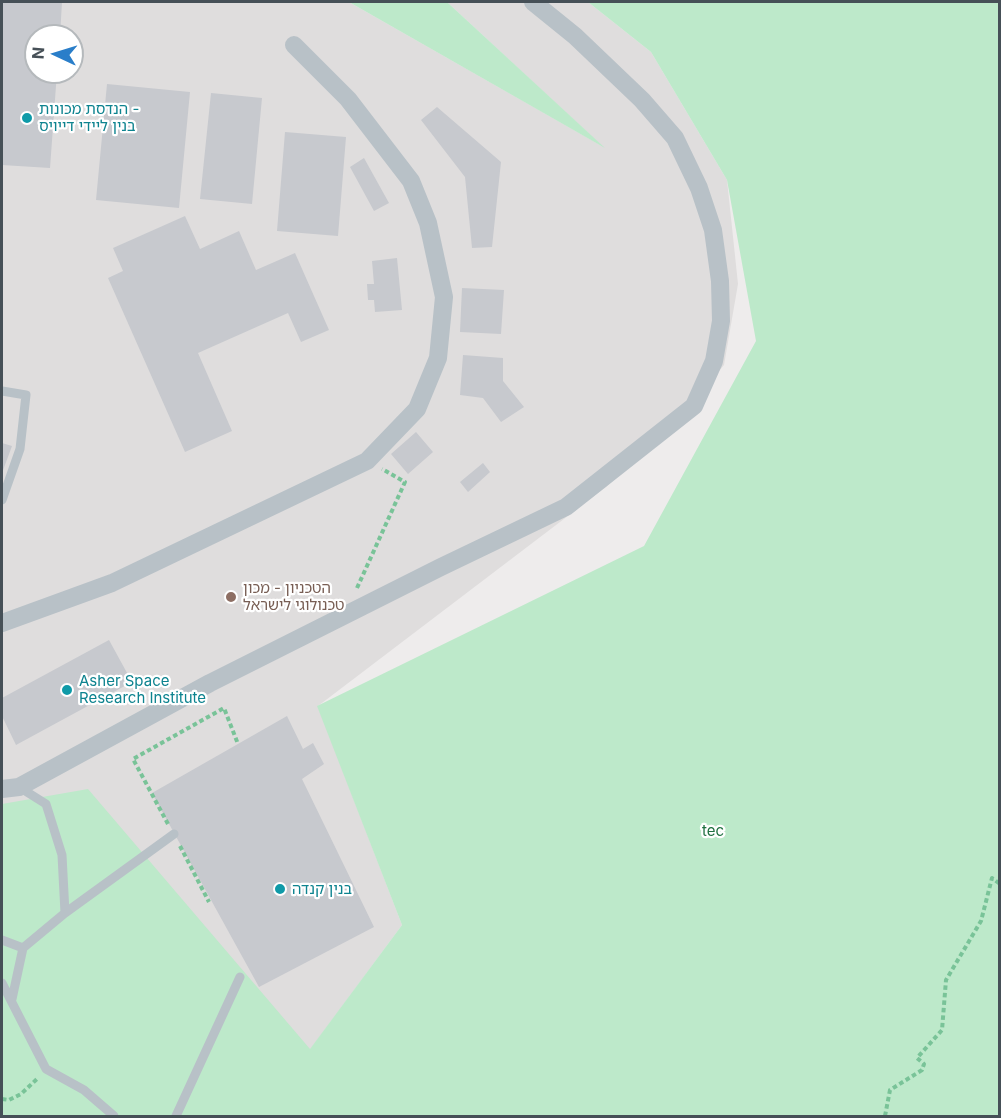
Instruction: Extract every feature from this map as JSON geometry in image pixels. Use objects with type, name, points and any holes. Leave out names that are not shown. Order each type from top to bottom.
[{"type":"street","points":[[10,788],[344,616],[566,507],[694,406],[714,362],[721,321],[720,281],[713,230],[699,188],[675,138],[642,100],[575,36],[533,2]]},
{"type":"street","points":[[2,623],[112,583],[367,461],[417,409],[438,358],[444,297],[429,223],[411,181],[348,99],[294,45]]},
{"type":"lane","points":[[2,391],[26,396],[20,449],[2,500]]},
{"type":"lane","points":[[10,788],[46,804],[62,855],[65,913]]},
{"type":"lane","points":[[12,999],[23,948],[65,913],[174,834]]},
{"type":"lane","points":[[2,940],[23,948]]},
{"type":"lane","points":[[176,1116],[240,977]]},
{"type":"lane","points":[[2,983],[46,1069],[84,1090],[114,1116]]},
{"type":"path","points":[[344,616],[405,482]]},
{"type":"path","points":[[209,902],[132,759],[224,708],[238,744]]},
{"type":"path","points":[[885,1116],[890,1090],[922,1070],[924,1064],[917,1058],[942,1030],[946,980],[981,921],[992,878],[999,884]]},
{"type":"path","points":[[2,1099],[9,1100],[21,1094],[46,1069]]},
{"type":"shaded area","name":"הטכניון - מכון טכנולוגי לישראל","points":[[2,2],[349,2],[602,146],[447,2],[588,2],[651,52],[727,180],[738,284],[724,365],[669,432],[606,487],[318,706],[402,925],[310,1050],[2,1116]]},
{"type":"green space","points":[[349,2],[447,2],[605,148]]},
{"type":"green space","name":"tec","points":[[588,2],[999,2],[999,1116],[2,1116],[2,804],[88,789],[310,1049],[402,925],[317,706],[644,546],[756,341],[727,180],[651,52]]},
{"type":"building","name":"הנדסת מכונות - בנין ליידי דייויס","points":[[3,2],[62,2],[61,24],[24,24],[24,84],[56,84],[50,168],[2,165]]},
{"type":"building","points":[[107,84],[190,92],[179,208],[96,200]]},
{"type":"building","points":[[211,93],[262,98],[252,204],[200,199]]},
{"type":"building","points":[[437,107],[501,162],[492,247],[472,248],[465,177],[421,120]]},
{"type":"building","points":[[285,132],[346,137],[338,236],[277,231]]},
{"type":"building","points":[[364,158],[389,203],[374,211],[350,167]]},
{"type":"building","points":[[185,216],[200,249],[239,231],[256,270],[295,253],[329,330],[301,342],[288,313],[198,353],[232,431],[185,452],[108,278],[123,271],[113,248]]},
{"type":"building","points":[[397,258],[402,310],[375,312],[374,300],[368,300],[367,284],[374,284],[372,261]]},
{"type":"building","points":[[462,288],[504,290],[501,334],[460,332]]},
{"type":"building","points":[[463,355],[503,358],[503,381],[524,407],[501,422],[483,398],[460,395]]},
{"type":"building","points":[[416,432],[433,452],[408,474],[391,454]]},
{"type":"building","points":[[2,443],[12,446],[2,473]]},
{"type":"building","points":[[483,463],[490,472],[468,492],[460,482]]},
{"type":"building","name":"Asher Space Research Institute","points":[[109,640],[132,682],[16,745],[2,716],[2,698]]},
{"type":"building","name":"בנין קנדה","points":[[287,716],[303,749],[313,743],[324,764],[302,779],[374,927],[259,987],[152,793]]},
{"type":"place","name":"הנדסת מכונות - בנין ליידי דייויס","points":[[27,118]]},
{"type":"place","name":"הטכניון - מכון טכנולוגי לישראל","points":[[231,597]]},
{"type":"place","name":"Asher Space Research Institute","points":[[67,690]]},
{"type":"place","name":"בנין קנדה","points":[[280,889]]}]
